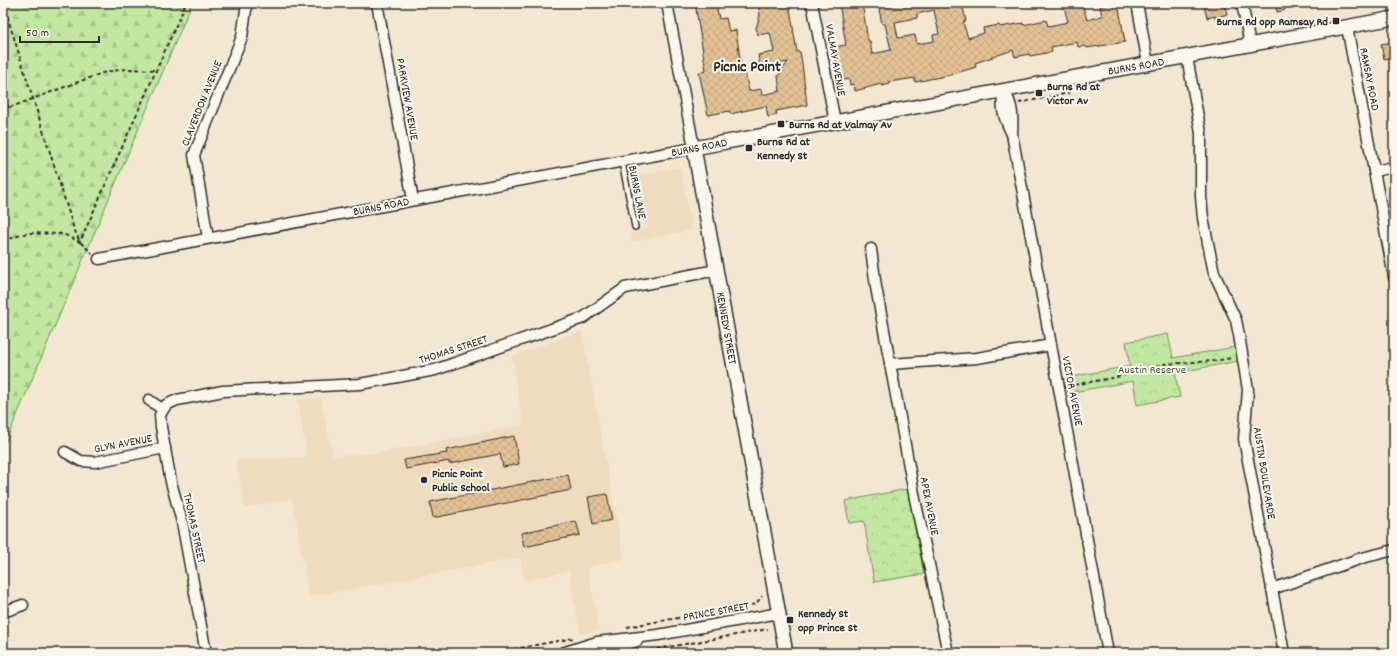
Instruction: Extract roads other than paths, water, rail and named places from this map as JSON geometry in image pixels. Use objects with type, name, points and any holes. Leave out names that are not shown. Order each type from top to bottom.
[{"type":"street","name":"CLAVERDON AVENUE","points":[[208,238],[194,155],[242,37],[247,3]]},
{"type":"street","name":"PARKVIEW AVENUE","points":[[377,3],[414,200]]},
{"type":"street","name":"KENNEDY STREET","points":[[667,3],[786,653]]},
{"type":"street","name":"VALMAY AVENUE","points":[[812,3],[834,122]]},
{"type":"street","points":[[1137,3],[1148,64]]},
{"type":"street","points":[[1242,3],[1250,45]]},
{"type":"street","name":"BURNS ROAD","points":[[99,259],[1394,18]]},
{"type":"street","name":"RAMSAY ROAD","points":[[1347,27],[1394,277]]},
{"type":"street","name":"AUSTIN BOULEVARDE","points":[[1187,57],[1202,133],[1201,197],[1203,218],[1214,273],[1236,320],[1241,342],[1248,390],[1244,439],[1284,653]]},
{"type":"street","name":"VICTOR AVENUE","points":[[1004,91],[1011,104],[1013,118],[1012,134],[1108,653]]},
{"type":"street","points":[[1374,170],[1394,167]]},
{"type":"street","name":"APEX AVENUE","points":[[871,249],[876,287],[890,364],[921,526],[948,653]]},
{"type":"street","name":"THOMAS STREET","points":[[206,653],[182,522],[160,420],[162,409],[171,402],[223,391],[360,384],[435,370],[583,318],[625,288],[716,270]]},
{"type":"street","points":[[890,364],[965,359],[1051,344]]},
{"type":"street","points":[[150,400],[162,409]]},
{"type":"street","name":"GLYN AVENUE","points":[[65,452],[81,460],[95,462],[165,448]]},
{"type":"street","points":[[1272,589],[1362,558],[1394,550]]},
{"type":"street","points":[[3,612],[24,606]]},
{"type":"street","name":"PRINCE STREET","points":[[562,653],[597,642],[658,635],[779,613]]},
{"type":"street","name":"PRINCE STREET","points":[[578,653],[614,648],[658,635]]},
{"type":"lane","name":"BURNS LANE","points":[[622,162],[635,227]]},
{"type":"place","name":"Burns Rd opp Ramsay Rd","points":[[1336,21]]},
{"type":"place","name":"Burns Rd at Victor Av","points":[[1039,93]]},
{"type":"place","name":"Burns Rd at Valmay Av","points":[[781,124]]},
{"type":"place","name":"Burns Rd at Kennedy St","points":[[749,148]]},
{"type":"place","name":"Picnic Point Public School","points":[[424,480]]},
{"type":"place","name":"Kennedy St opp Prince St","points":[[790,620]]},
{"type":"district","name":"Picnic Point","points":[[747,65]]},
{"type":"park label","name":"Austin Reserve","points":[[1152,369]]}]
